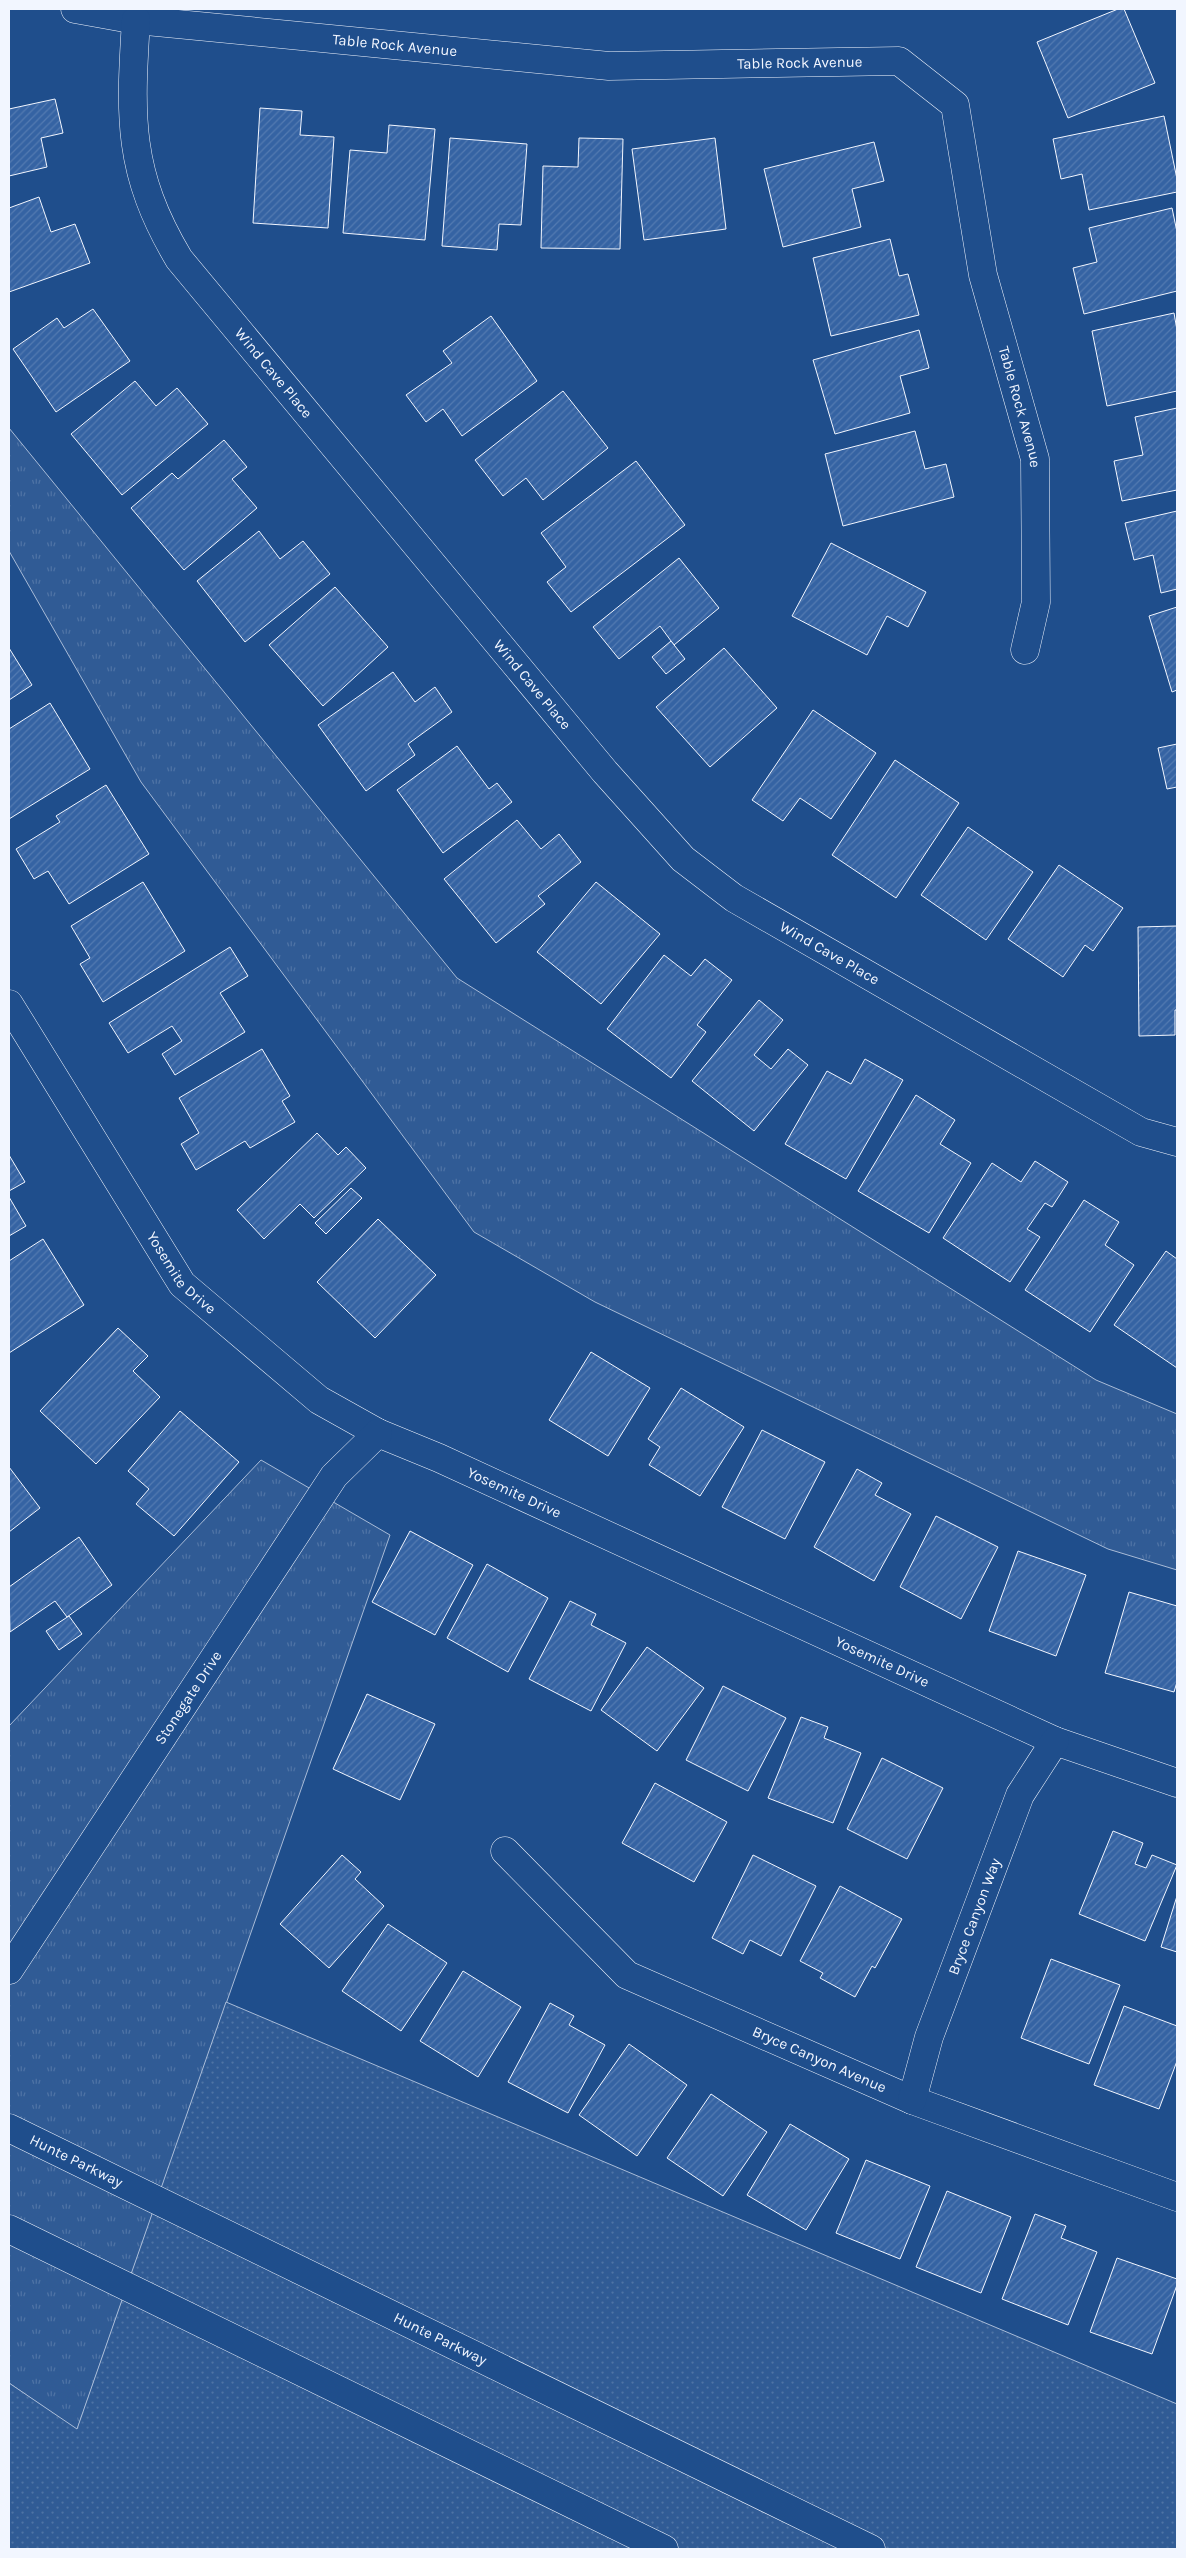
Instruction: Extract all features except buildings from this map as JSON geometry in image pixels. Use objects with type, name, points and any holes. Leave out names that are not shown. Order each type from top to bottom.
[{"type":"street","name":"Table Rock Avenue","points":[[75,9],[136,20],[609,66],[899,61],[955,105],[983,275],[1035,459],[1036,602],[1025,650]]},
{"type":"street","name":"Wind Cave Place","points":[[136,20],[132,91],[133,128],[139,166],[150,202],[163,232],[179,259],[606,772],[682,859],[734,898],[1141,1132],[1177,1142]]},
{"type":"street","name":"Yosemite Drive","points":[[9,1004],[182,1284],[319,1400],[378,1433],[447,1462],[1056,1741],[1177,1783]]},
{"type":"street","name":"Stonegate Drive","points":[[9,1970],[334,1476],[378,1433]]},
{"type":"street","name":"Bryce Canyon Way","points":[[912,2100],[929,2037],[1020,1795],[1056,1741]]},
{"type":"street","name":"Bryce Canyon Avenue","points":[[505,1851],[627,1975],[912,2100],[1177,2198]]},
{"type":"street","name":"Hunte Parkway","points":[[9,2128],[871,2549]]},
{"type":"street","points":[[9,2229],[664,2549]]},
{"type":"green space","points":[[9,428],[457,978],[1096,1380],[1177,1414],[1177,1570],[1108,1549],[595,1302],[474,1232],[141,782],[9,551]]},
{"type":"green space","points":[[261,1460],[390,1535],[77,2430],[9,2383],[9,1726]]},
{"type":"green space","points":[[226,2002],[1177,2404],[1177,2549],[9,2549],[9,2383],[77,2429]]}]
